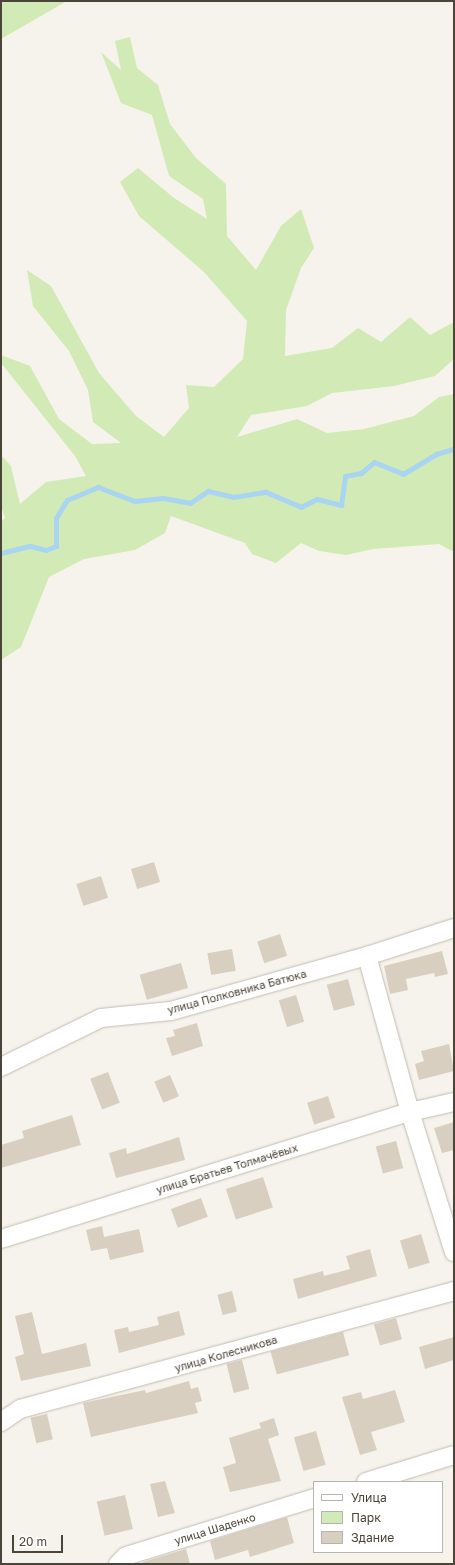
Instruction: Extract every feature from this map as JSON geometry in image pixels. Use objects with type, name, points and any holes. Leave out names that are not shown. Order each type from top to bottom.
[{"type":"street","name":"улица Полковника Батюка","points":[[1,1067],[102,1018],[171,1011],[367,956],[454,928]]},
{"type":"street","points":[[367,956],[410,1112],[454,1252]]},
{"type":"street","name":"улица Братьев Толмачёвых","points":[[1,1239],[410,1112],[454,1102]]},
{"type":"street","name":"улица Колесникова","points":[[1,1422],[20,1409],[454,1291]]},
{"type":"street","points":[[369,1481],[454,1455]]},
{"type":"street","name":"улица Шаденко","points":[[118,1564],[126,1556],[313,1498]]},
{"type":"green space","points":[[1,1],[67,1],[1,39]]},
{"type":"green space","points":[[130,37],[137,68],[158,85],[170,124],[196,158],[226,184],[227,236],[256,270],[281,226],[301,209],[314,248],[301,268],[286,310],[285,356],[332,348],[358,328],[381,342],[410,317],[430,335],[454,322],[454,359],[435,376],[394,386],[332,393],[307,406],[251,415],[237,437],[297,419],[327,433],[364,429],[414,416],[439,397],[454,394],[454,552],[439,544],[373,549],[346,555],[319,551],[301,543],[276,563],[252,554],[245,543],[171,516],[165,533],[135,550],[84,559],[49,577],[21,647],[1,660],[1,522],[5,518],[1,506],[1,455],[11,466],[20,504],[46,482],[86,476],[75,456],[1,363],[1,355],[30,366],[59,419],[92,444],[121,443],[93,422],[88,390],[69,351],[33,306],[27,270],[51,286],[99,373],[136,416],[164,437],[189,408],[186,385],[214,387],[243,359],[247,321],[204,272],[139,216],[120,182],[138,168],[174,198],[207,219],[203,199],[169,176],[152,115],[121,103],[101,52],[121,70],[115,41]]},
{"type":"building","points":[[154,862],[160,882],[137,889],[131,869]]},
{"type":"building","points":[[101,876],[108,898],[83,906],[76,884]]},
{"type":"building","points":[[280,934],[287,956],[264,963],[257,941]]},
{"type":"building","points":[[232,949],[236,971],[211,975],[207,953]]},
{"type":"building","points":[[442,951],[448,974],[435,977],[434,973],[406,979],[408,990],[390,994],[384,966]]},
{"type":"building","points":[[181,963],[188,988],[147,1000],[140,975]]},
{"type":"building","points":[[348,979],[355,1005],[334,1011],[327,985]]},
{"type":"building","points":[[296,995],[304,1022],[287,1027],[279,1000]]},
{"type":"building","points":[[197,1023],[203,1046],[172,1056],[166,1038],[175,1036],[173,1030]]},
{"type":"building","points":[[449,1044],[454,1071],[419,1080],[415,1064],[424,1061],[421,1051]]},
{"type":"building","points":[[108,1072],[120,1103],[102,1110],[90,1079]]},
{"type":"building","points":[[170,1075],[179,1096],[163,1103],[154,1082]]},
{"type":"building","points":[[328,1096],[335,1118],[314,1125],[307,1103]]},
{"type":"building","points":[[72,1115],[81,1145],[1,1168],[1,1145],[24,1138],[22,1131]]},
{"type":"building","points":[[454,1122],[454,1150],[442,1153],[434,1128]]},
{"type":"building","points":[[179,1137],[185,1160],[116,1178],[109,1153],[126,1148],[127,1154]]},
{"type":"building","points":[[396,1141],[403,1168],[383,1173],[376,1146]]},
{"type":"building","points":[[263,1177],[273,1207],[236,1219],[226,1189]]},
{"type":"building","points":[[201,1198],[208,1217],[178,1228],[171,1209]]},
{"type":"building","points":[[102,1226],[104,1237],[139,1229],[144,1252],[110,1260],[107,1248],[91,1251],[86,1230]]},
{"type":"building","points":[[421,1234],[430,1263],[409,1269],[400,1240]]},
{"type":"building","points":[[370,1249],[377,1276],[298,1299],[293,1279],[323,1271],[324,1276],[350,1269],[346,1256]]},
{"type":"building","points":[[232,1291],[237,1311],[223,1315],[217,1295]]},
{"type":"building","points":[[179,1311],[185,1335],[119,1353],[114,1330],[128,1327],[129,1332],[159,1325],[157,1317]]},
{"type":"building","points":[[32,1312],[42,1354],[86,1343],[91,1366],[21,1381],[15,1357],[24,1354],[15,1316]]},
{"type":"building","points":[[396,1318],[402,1339],[380,1345],[374,1324]]},
{"type":"building","points":[[343,1332],[349,1355],[277,1375],[271,1351]]},
{"type":"building","points":[[454,1337],[454,1360],[425,1369],[419,1347]]},
{"type":"building","points":[[242,1360],[249,1389],[234,1393],[226,1364]]},
{"type":"building","points":[[189,1381],[191,1389],[198,1387],[202,1401],[195,1403],[198,1413],[91,1437],[83,1403],[145,1390],[146,1393]]},
{"type":"building","points":[[395,1390],[405,1422],[371,1432],[377,1450],[360,1455],[342,1397],[361,1392],[363,1399]]},
{"type":"building","points":[[47,1414],[53,1439],[36,1443],[30,1418]]},
{"type":"building","points":[[274,1418],[279,1435],[268,1439],[281,1481],[230,1492],[223,1467],[236,1463],[229,1438],[261,1428],[259,1423]]},
{"type":"building","points":[[316,1431],[326,1465],[304,1471],[294,1437]]},
{"type":"building","points":[[165,1481],[175,1513],[158,1517],[150,1484]]},
{"type":"building","points":[[125,1495],[133,1529],[105,1536],[97,1502]]},
{"type":"building","points":[[287,1517],[294,1543],[250,1557],[248,1550],[215,1560],[210,1541]]},
{"type":"building","points":[[186,1549],[190,1564],[143,1564],[143,1562]]},
{"type":"waterway","points":[[1,553],[30,546],[46,550],[56,546],[56,518],[67,500],[98,487],[135,501],[163,498],[190,503],[208,491],[233,497],[266,492],[301,507],[317,499],[341,505],[345,476],[361,473],[374,462],[403,474],[436,454],[454,449]]}]
